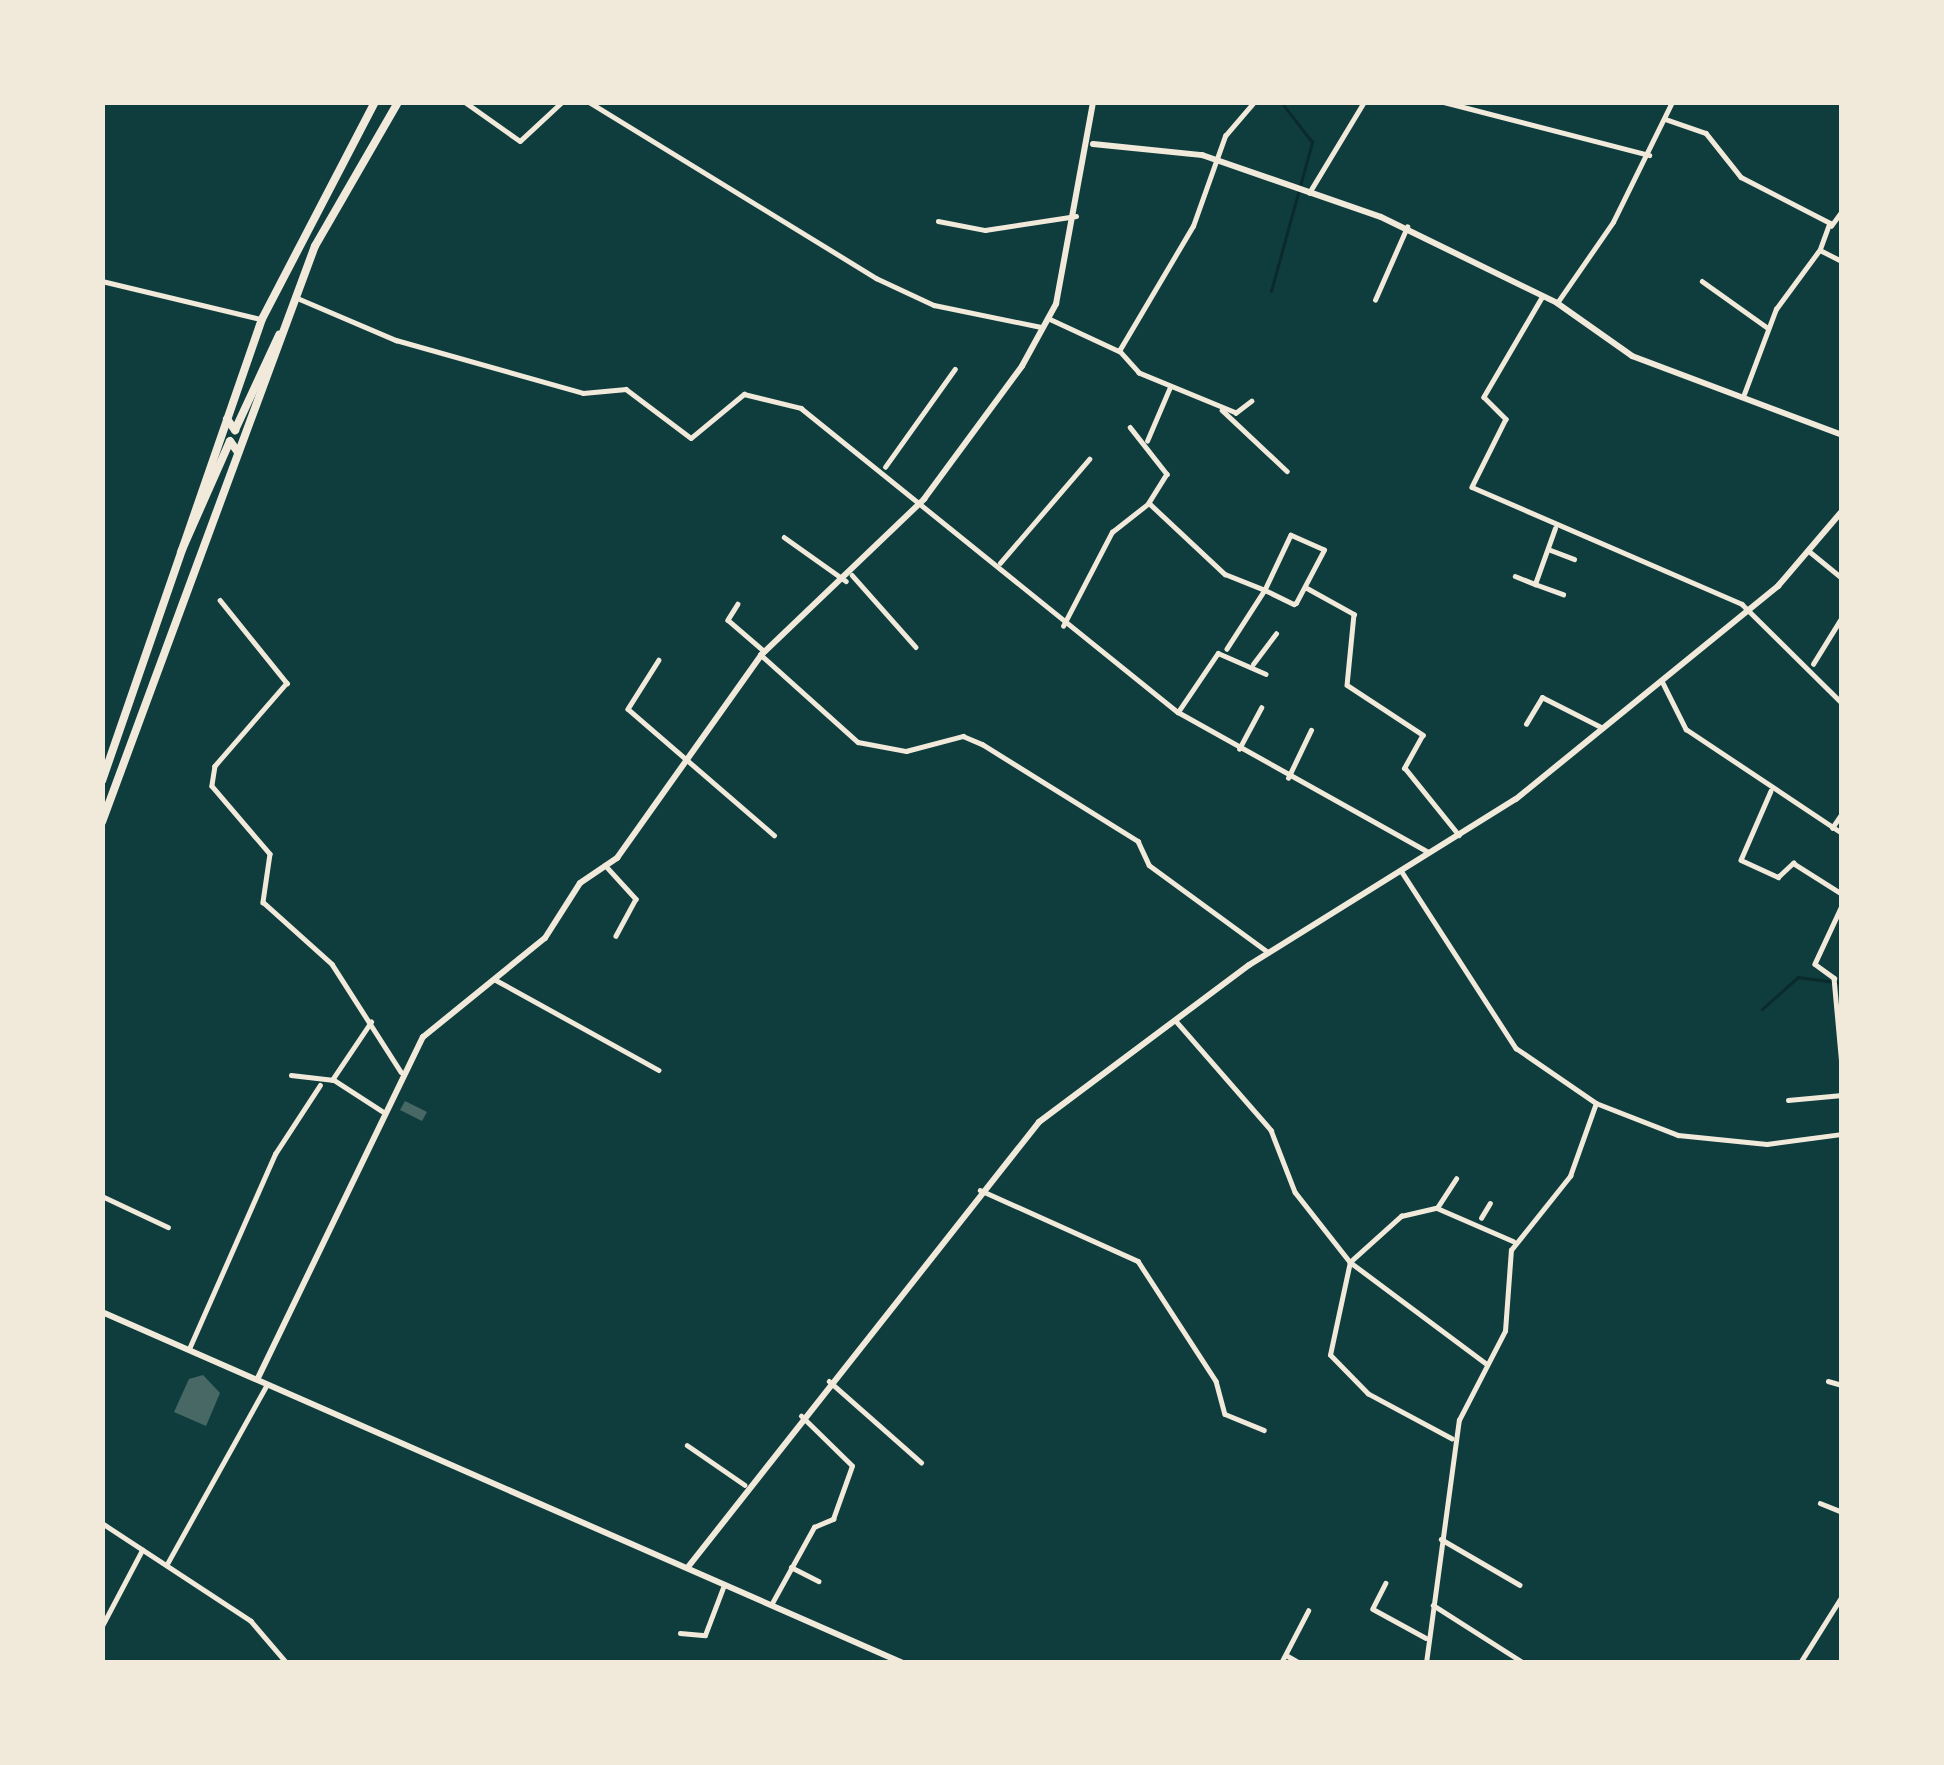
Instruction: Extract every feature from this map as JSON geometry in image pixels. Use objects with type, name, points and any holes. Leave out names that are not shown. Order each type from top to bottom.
[{"type":"highway","points":[[102,781],[262,320],[375,102]]},
{"type":"highway","points":[[102,822],[295,297],[398,102]]},
{"type":"highway","points":[[226,415],[233,430],[280,335]]},
{"type":"highway","points":[[180,553],[231,440],[237,456]]},
{"type":"street","points":[[465,102],[520,141],[562,102]]},
{"type":"street","points":[[589,102],[876,278],[934,305],[1048,324],[1119,352],[1170,386],[1239,413],[1252,401]]},
{"type":"street","points":[[258,1378],[401,1072],[438,1022],[494,979],[605,865],[694,760],[763,653],[849,578],[924,499],[1048,324],[1091,144],[1093,102]]},
{"type":"street","points":[[1119,352],[1193,226],[1216,160],[1254,102]]},
{"type":"street","points":[[1309,194],[1364,102]]},
{"type":"street","points":[[1444,102],[1649,155]]},
{"type":"street","points":[[1557,303],[1649,155],[1672,102]]},
{"type":"street","points":[[1665,118],[1706,133],[1741,177],[1831,226]]},
{"type":"street","points":[[1091,144],[1216,160],[1407,227],[1557,303],[1632,356],[1744,394],[1842,435]]},
{"type":"street","points":[[1744,394],[1768,328],[1842,211]]},
{"type":"street","points":[[938,221],[986,230],[1076,216]]},
{"type":"street","points":[[1375,300],[1407,227]]},
{"type":"street","points":[[1820,250],[1842,262]]},
{"type":"street","points":[[102,281],[262,320]]},
{"type":"street","points":[[1702,281],[1768,328]]},
{"type":"street","points":[[1543,296],[1484,397],[1506,419],[1469,479],[1556,528],[1750,610],[1813,664],[1842,703]]},
{"type":"street","points":[[295,297],[395,340],[586,394],[626,388],[691,438],[738,397],[772,397],[885,466],[1064,626],[1136,668],[1178,712],[1288,778],[1429,853]]},
{"type":"street","points":[[885,466],[956,368]]},
{"type":"street","points":[[1148,441],[1170,386]]},
{"type":"street","points":[[1218,406],[1286,471]]},
{"type":"street","points":[[1064,626],[1112,532],[1149,503],[1167,475],[1148,441],[1130,427]]},
{"type":"street","points":[[999,564],[1089,459]]},
{"type":"street","points":[[1149,503],[1204,560],[1264,590],[1294,604],[1324,550],[1292,535],[1264,590],[1227,649],[1178,712]]},
{"type":"street","points":[[688,1567],[745,1485],[980,1190],[1060,1104],[1268,952],[1459,835],[1603,728],[1750,610],[1842,511]]},
{"type":"street","points":[[1535,584],[1556,528]]},
{"type":"street","points":[[784,538],[849,578],[916,647]]},
{"type":"street","points":[[1548,549],[1574,559]]},
{"type":"street","points":[[1809,551],[1842,578]]},
{"type":"street","points":[[1515,576],[1563,594]]},
{"type":"street","points":[[1307,588],[1354,614],[1346,683],[1423,736],[1404,765],[1459,835]]},
{"type":"street","points":[[220,600],[287,682],[215,766],[212,786],[270,854],[263,902],[332,964],[401,1072]]},
{"type":"street","points":[[738,604],[728,620],[858,742],[906,751],[962,736],[982,744],[1138,841],[1149,865],[1268,952]]},
{"type":"street","points":[[1813,664],[1842,617]]},
{"type":"street","points":[[1253,664],[1276,634]]},
{"type":"street","points":[[1227,649],[1266,674]]},
{"type":"street","points":[[659,660],[628,710],[722,781],[743,819],[774,835]]},
{"type":"street","points":[[1662,681],[1686,729],[1772,791],[1842,833]]},
{"type":"street","points":[[1526,724],[1542,697],[1603,728]]},
{"type":"street","points":[[1239,749],[1261,708]]},
{"type":"street","points":[[1288,778],[1311,730]]},
{"type":"street","points":[[1772,791],[1741,860],[1777,877],[1793,863],[1842,894]]},
{"type":"street","points":[[1832,828],[1842,812]]},
{"type":"street","points":[[605,865],[636,899],[616,936]]},
{"type":"street","points":[[1402,872],[1516,1048],[1596,1103],[1678,1135],[1775,1144],[1842,1134]]},
{"type":"street","points":[[1842,906],[1815,964],[1834,978],[1842,1066]]},
{"type":"street","points":[[494,979],[659,1070]]},
{"type":"street","points":[[1176,1021],[1271,1130],[1295,1192],[1350,1262],[1487,1364]]},
{"type":"street","points":[[189,1349],[274,1154],[320,1085],[332,1080],[371,1022]]},
{"type":"street","points":[[291,1075],[320,1085]]},
{"type":"street","points":[[332,1080],[382,1112]]},
{"type":"street","points":[[1788,1100],[1842,1095]]},
{"type":"street","points":[[1426,1663],[1454,1441],[1506,1325],[1515,1242],[1570,1176],[1596,1103]]},
{"type":"street","points":[[1437,1208],[1456,1178]]},
{"type":"street","points":[[980,1190],[1142,1265],[1187,1351],[1216,1381],[1225,1414],[1264,1430]]},
{"type":"street","points":[[102,1196],[168,1227]]},
{"type":"street","points":[[1480,1220],[1490,1203]]},
{"type":"street","points":[[1454,1441],[1368,1394],[1330,1354],[1350,1262],[1401,1216],[1437,1208],[1480,1220],[1515,1242]]},
{"type":"street","points":[[102,1312],[903,1663]]},
{"type":"street","points":[[829,1381],[921,1462]]},
{"type":"street","points":[[1828,1381],[1842,1385]]},
{"type":"street","points":[[167,1564],[268,1383]]},
{"type":"street","points":[[771,1605],[814,1527],[833,1519],[852,1466],[801,1416]]},
{"type":"street","points":[[687,1445],[745,1485]]},
{"type":"street","points":[[1820,1503],[1842,1512]]},
{"type":"street","points":[[102,1523],[251,1621],[285,1662]]},
{"type":"street","points":[[1441,1539],[1520,1586]]},
{"type":"street","points":[[102,1626],[142,1550]]},
{"type":"street","points":[[791,1567],[819,1581]]},
{"type":"street","points":[[1386,1583],[1373,1609],[1426,1638]]},
{"type":"street","points":[[680,1633],[705,1635],[724,1585]]},
{"type":"street","points":[[1800,1663],[1842,1596]]},
{"type":"street","points":[[1431,1604],[1524,1663]]},
{"type":"street","points":[[1281,1663],[1308,1611]]},
{"type":"street","points":[[1286,1655],[1300,1663]]},
{"type":"building","points":[[405,1101],[427,1112],[422,1121],[400,1110]]},
{"type":"building","points":[[203,1375],[220,1393],[206,1426],[174,1412],[189,1379]]},
{"type":"waterway","points":[[1271,291],[1312,142],[1281,102]]},
{"type":"waterway","points":[[1762,1009],[1798,977],[1842,983]]}]
